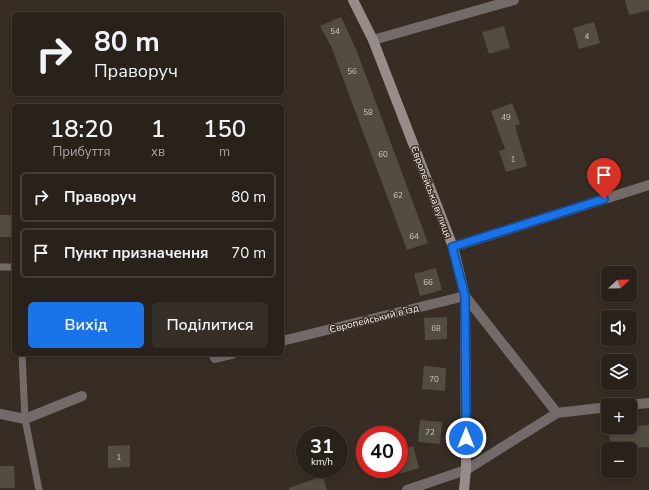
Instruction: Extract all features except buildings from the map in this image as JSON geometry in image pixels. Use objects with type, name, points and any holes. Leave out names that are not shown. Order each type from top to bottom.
[{"type":"street","name":"Європейська вулиця","points":[[353,0],[372,40],[452,247],[465,296],[466,470],[464,490]]},
{"type":"street","points":[[372,40],[514,0]]},
{"type":"street","points":[[452,247],[649,185]]},
{"type":"street","points":[[465,296],[557,413]]},
{"type":"street","name":"Європейський в’їзд","points":[[284,341],[465,296]]},
{"type":"street","points":[[214,356],[215,358],[224,356]]},
{"type":"street","points":[[0,414],[25,419],[82,396]]},
{"type":"street","points":[[637,404],[649,402]]},
{"type":"street","points":[[407,490],[466,470],[557,413],[601,408]]},
{"type":"lane","points":[[0,267],[12,267]]},
{"type":"lane","points":[[22,356],[25,419],[39,490]]},
{"type":"route","points":[[466,438],[465,296],[452,247],[604,199]]}]
